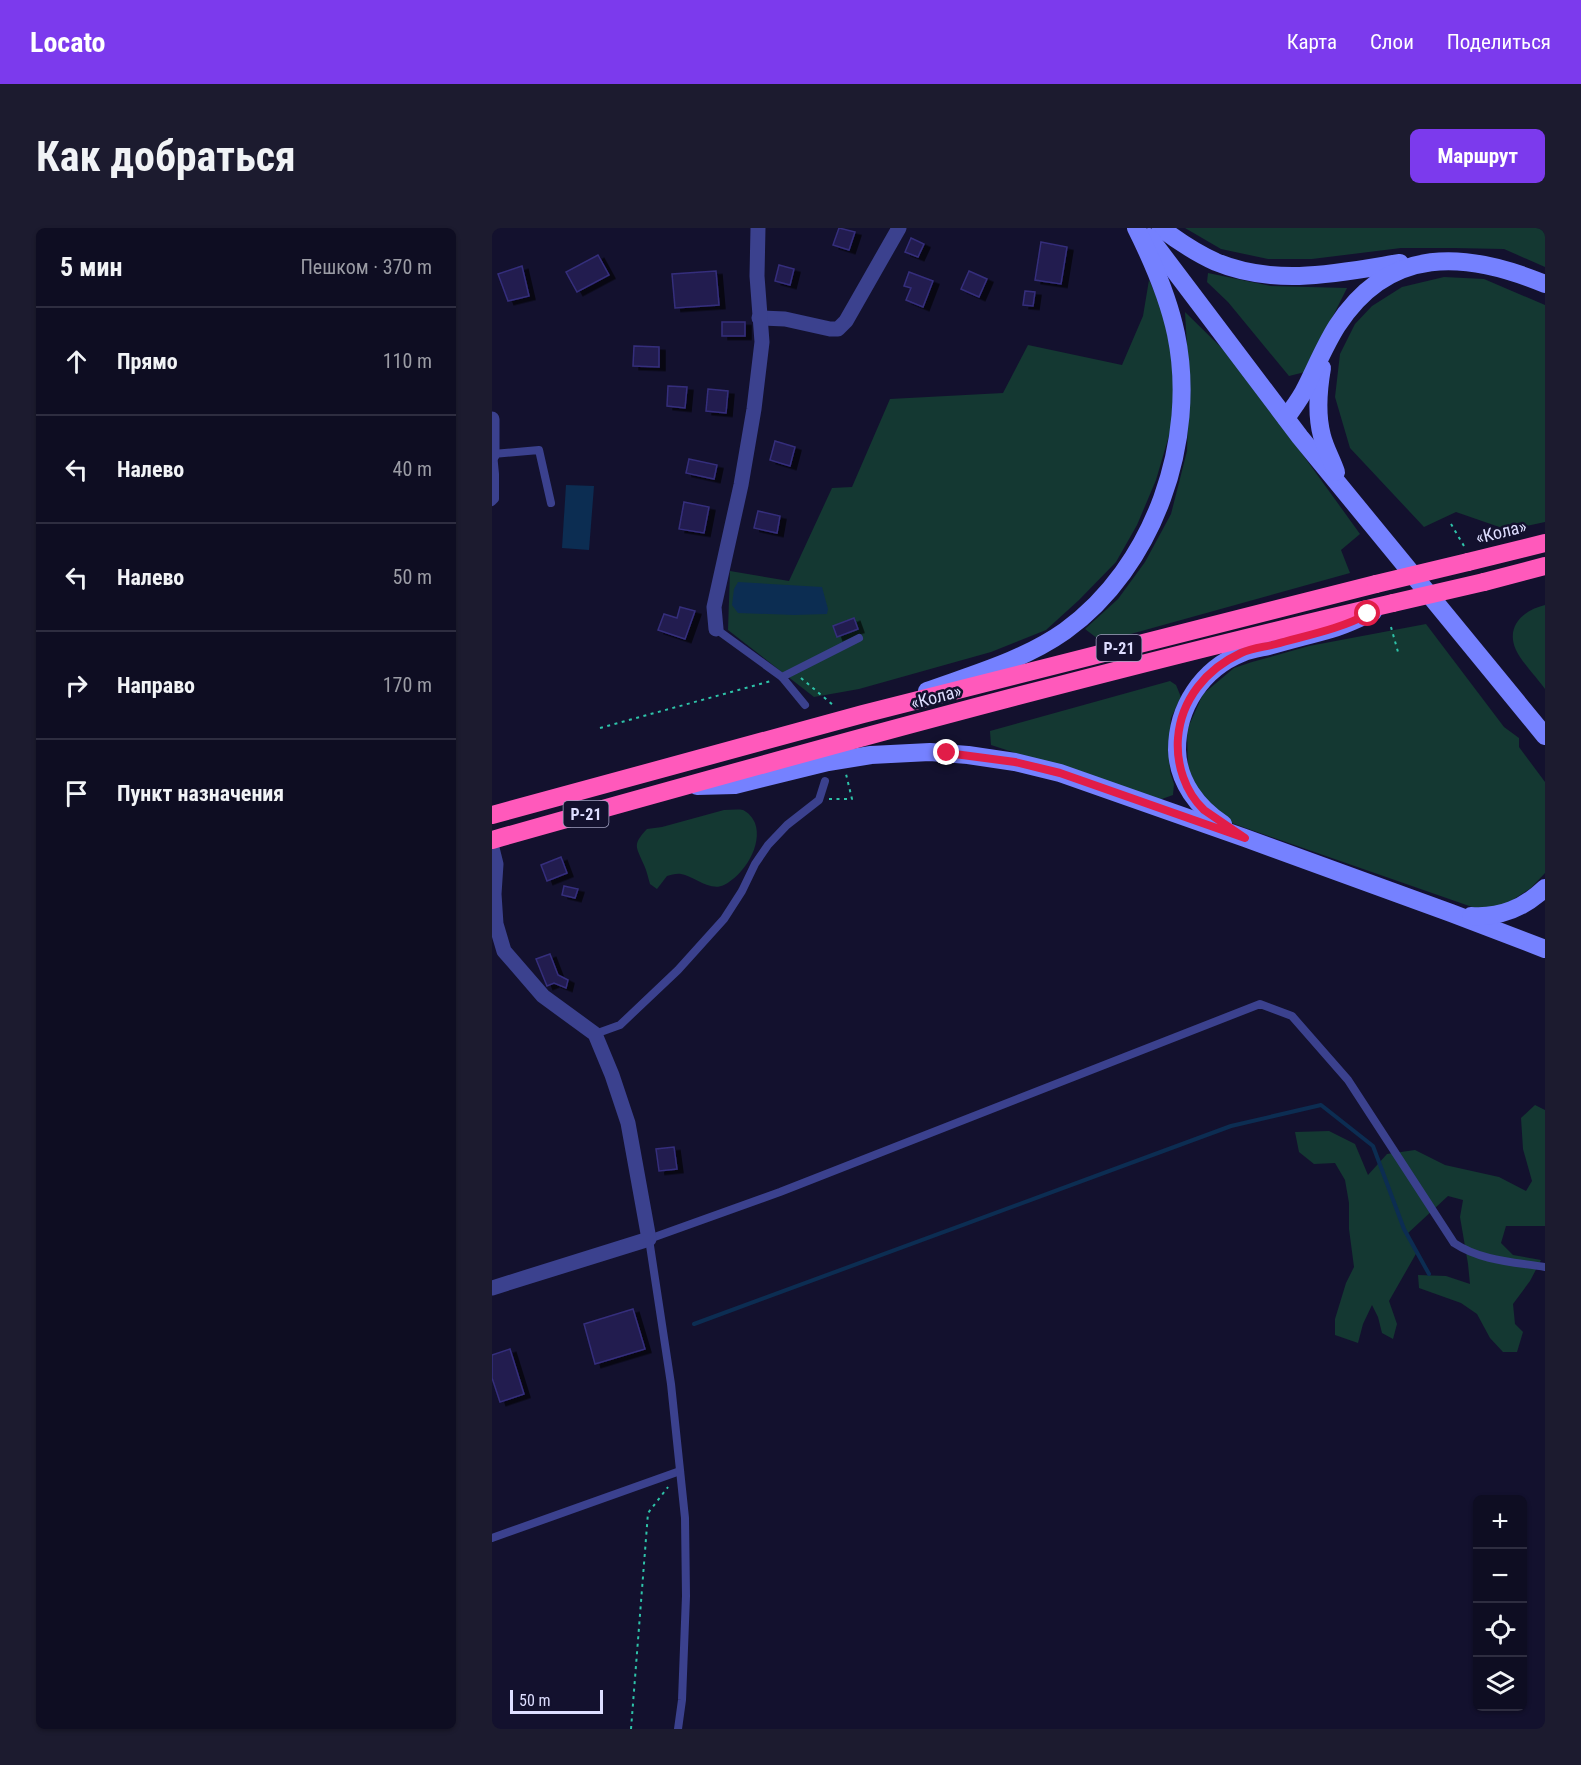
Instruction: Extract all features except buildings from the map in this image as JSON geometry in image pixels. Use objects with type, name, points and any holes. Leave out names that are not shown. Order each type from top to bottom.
[{"type":"highway","name":"«Кола»","points":[[492,815],[863,714],[1376,584],[1468,557],[1545,543]]},
{"type":"highway","name":"Р-21","points":[[1393,603],[1545,566]]},
{"type":"highway","name":"«Кола»","points":[[492,840],[1043,690],[1309,622],[1393,603]]},
{"type":"main road","points":[[863,714],[1017,658],[1054,638],[1098,602],[1144,540],[1160,505],[1172,468],[1180,420],[1181,377],[1178,345],[1170,307],[1158,274],[1136,228]]},
{"type":"main road","points":[[1142,228],[1286,418],[1545,736]]},
{"type":"main road","points":[[1161,228],[1193,250],[1218,262],[1251,273],[1299,276],[1332,274],[1438,258],[1459,259],[1479,264]]},
{"type":"main road","points":[[1286,418],[1305,390],[1337,327],[1368,290],[1392,274],[1411,266],[1456,261],[1495,266],[1545,284]]},
{"type":"main road","points":[[1327,347],[1319,388],[1319,419],[1325,446],[1343,488]]},
{"type":"main road","points":[[1245,838],[1204,810],[1184,780],[1178,753],[1179,731],[1186,706],[1193,693],[1220,664],[1243,652],[1333,629],[1393,603]]},
{"type":"main road","points":[[680,787],[735,785],[828,762],[871,755],[912,752],[969,755],[1015,762],[1060,773],[1245,838],[1545,950]]},
{"type":"main road","points":[[1451,913],[1482,917],[1499,915],[1526,904],[1545,888]]},
{"type":"street","points":[[716,629],[714,607],[741,485],[754,409],[762,342],[756,276],[758,228]]},
{"type":"street","points":[[759,318],[785,319],[838,329],[846,321],[899,228]]},
{"type":"street","points":[[492,419],[492,454]]},
{"type":"street","points":[[492,848],[496,864],[494,894],[496,924],[504,951],[543,996],[595,1035],[612,1075],[628,1123],[649,1239],[492,1288]]},
{"type":"lane","points":[[492,502],[495,499],[492,454],[539,450],[551,503]]},
{"type":"lane","points":[[716,629],[782,677],[805,705]]},
{"type":"lane","points":[[782,677],[859,638]]},
{"type":"lane","points":[[595,1035],[620,1025],[678,970],[724,919],[768,845],[787,825],[819,800],[825,781]]},
{"type":"lane","points":[[678,1729],[682,1700],[686,1596],[685,1518],[671,1384],[649,1239],[780,1192],[1260,1004],[1292,1016],[1348,1080],[1454,1243],[1479,1256],[1545,1267]]},
{"type":"lane","points":[[492,1538],[680,1471]]},
{"type":"path","points":[[1451,524],[1468,557]]},
{"type":"path","points":[[1391,627],[1398,652]]},
{"type":"path","points":[[793,672],[833,705]]},
{"type":"path","points":[[600,728],[782,677]]},
{"type":"path","points":[[819,800],[852,799],[848,778]]},
{"type":"path","points":[[631,1729],[648,1513],[680,1471]]},
{"type":"green space","points":[[1185,228],[1545,228],[1545,267],[1504,249],[1401,248],[1312,259],[1268,259],[1221,249]]},
{"type":"green space","points":[[1208,273],[1271,286],[1347,288],[1305,372],[1289,376],[1228,302],[1207,282]]},
{"type":"green space","points":[[1444,277],[1484,279],[1545,305],[1545,522],[1508,530],[1456,512],[1424,527],[1350,448],[1335,397],[1340,354],[1355,324],[1372,306],[1402,287]]},
{"type":"green space","points":[[1149,280],[1165,316],[1175,359],[1173,422],[1156,480],[1137,525],[1116,562],[1046,630],[991,652],[859,689],[814,697],[728,630],[730,571],[789,581],[832,488],[852,487],[890,399],[1003,393],[1028,345],[1122,365],[1143,316]]},
{"type":"green space","points":[[1185,312],[1236,362],[1360,534],[1341,550],[1350,573],[1102,642],[1085,629],[1118,599],[1145,562],[1171,514],[1187,451],[1189,382]]},
{"type":"green space","points":[[1545,605],[1545,689],[1518,654],[1513,634],[1518,620],[1537,607]]},
{"type":"green space","points":[[1426,624],[1504,727],[1519,738],[1519,747],[1545,782],[1545,873],[1531,888],[1503,906],[1475,908],[1220,819],[1198,794],[1188,772],[1187,730],[1203,694],[1234,668],[1309,646]]},
{"type":"green space","points":[[1170,681],[1176,685],[1181,697],[1171,718],[1169,743],[1170,772],[1174,784],[1173,795],[1159,800],[991,745],[990,731]]},
{"type":"green space","points":[[724,810],[743,810],[750,815],[757,832],[754,850],[745,867],[738,874],[719,887],[713,887],[679,874],[667,876],[657,889],[650,884],[637,846],[637,842],[647,829]]},
{"type":"green space","points":[[1535,1105],[1545,1110],[1545,1226],[1506,1226],[1501,1243],[1513,1255],[1541,1260],[1530,1281],[1513,1304],[1515,1324],[1523,1332],[1517,1352],[1503,1352],[1490,1338],[1477,1314],[1461,1303],[1419,1288],[1418,1275],[1446,1276],[1470,1284],[1460,1217],[1463,1200],[1448,1196],[1407,1234],[1417,1252],[1389,1301],[1397,1324],[1393,1339],[1382,1333],[1372,1305],[1363,1324],[1358,1343],[1335,1335],[1335,1319],[1346,1283],[1354,1267],[1345,1180],[1335,1163],[1314,1164],[1299,1152],[1295,1132],[1329,1131],[1355,1144],[1368,1175],[1387,1154],[1415,1150],[1445,1165],[1499,1177],[1526,1191],[1532,1181],[1523,1149],[1521,1118]]},
{"type":"water","points":[[566,485],[594,486],[589,550],[562,548]]},
{"type":"water","points":[[738,582],[822,587],[828,609],[827,614],[738,613],[732,605],[734,589]]},
{"type":"waterway","points":[[694,1324],[1231,1126],[1321,1105],[1373,1146],[1404,1229],[1429,1274]]},
{"type":"route","points":[[947,753],[1039,767],[1245,838],[1209,815],[1199,805],[1184,780],[1179,766],[1178,742],[1181,718],[1189,699],[1203,680],[1220,664],[1243,652],[1333,629],[1368,614]]}]
